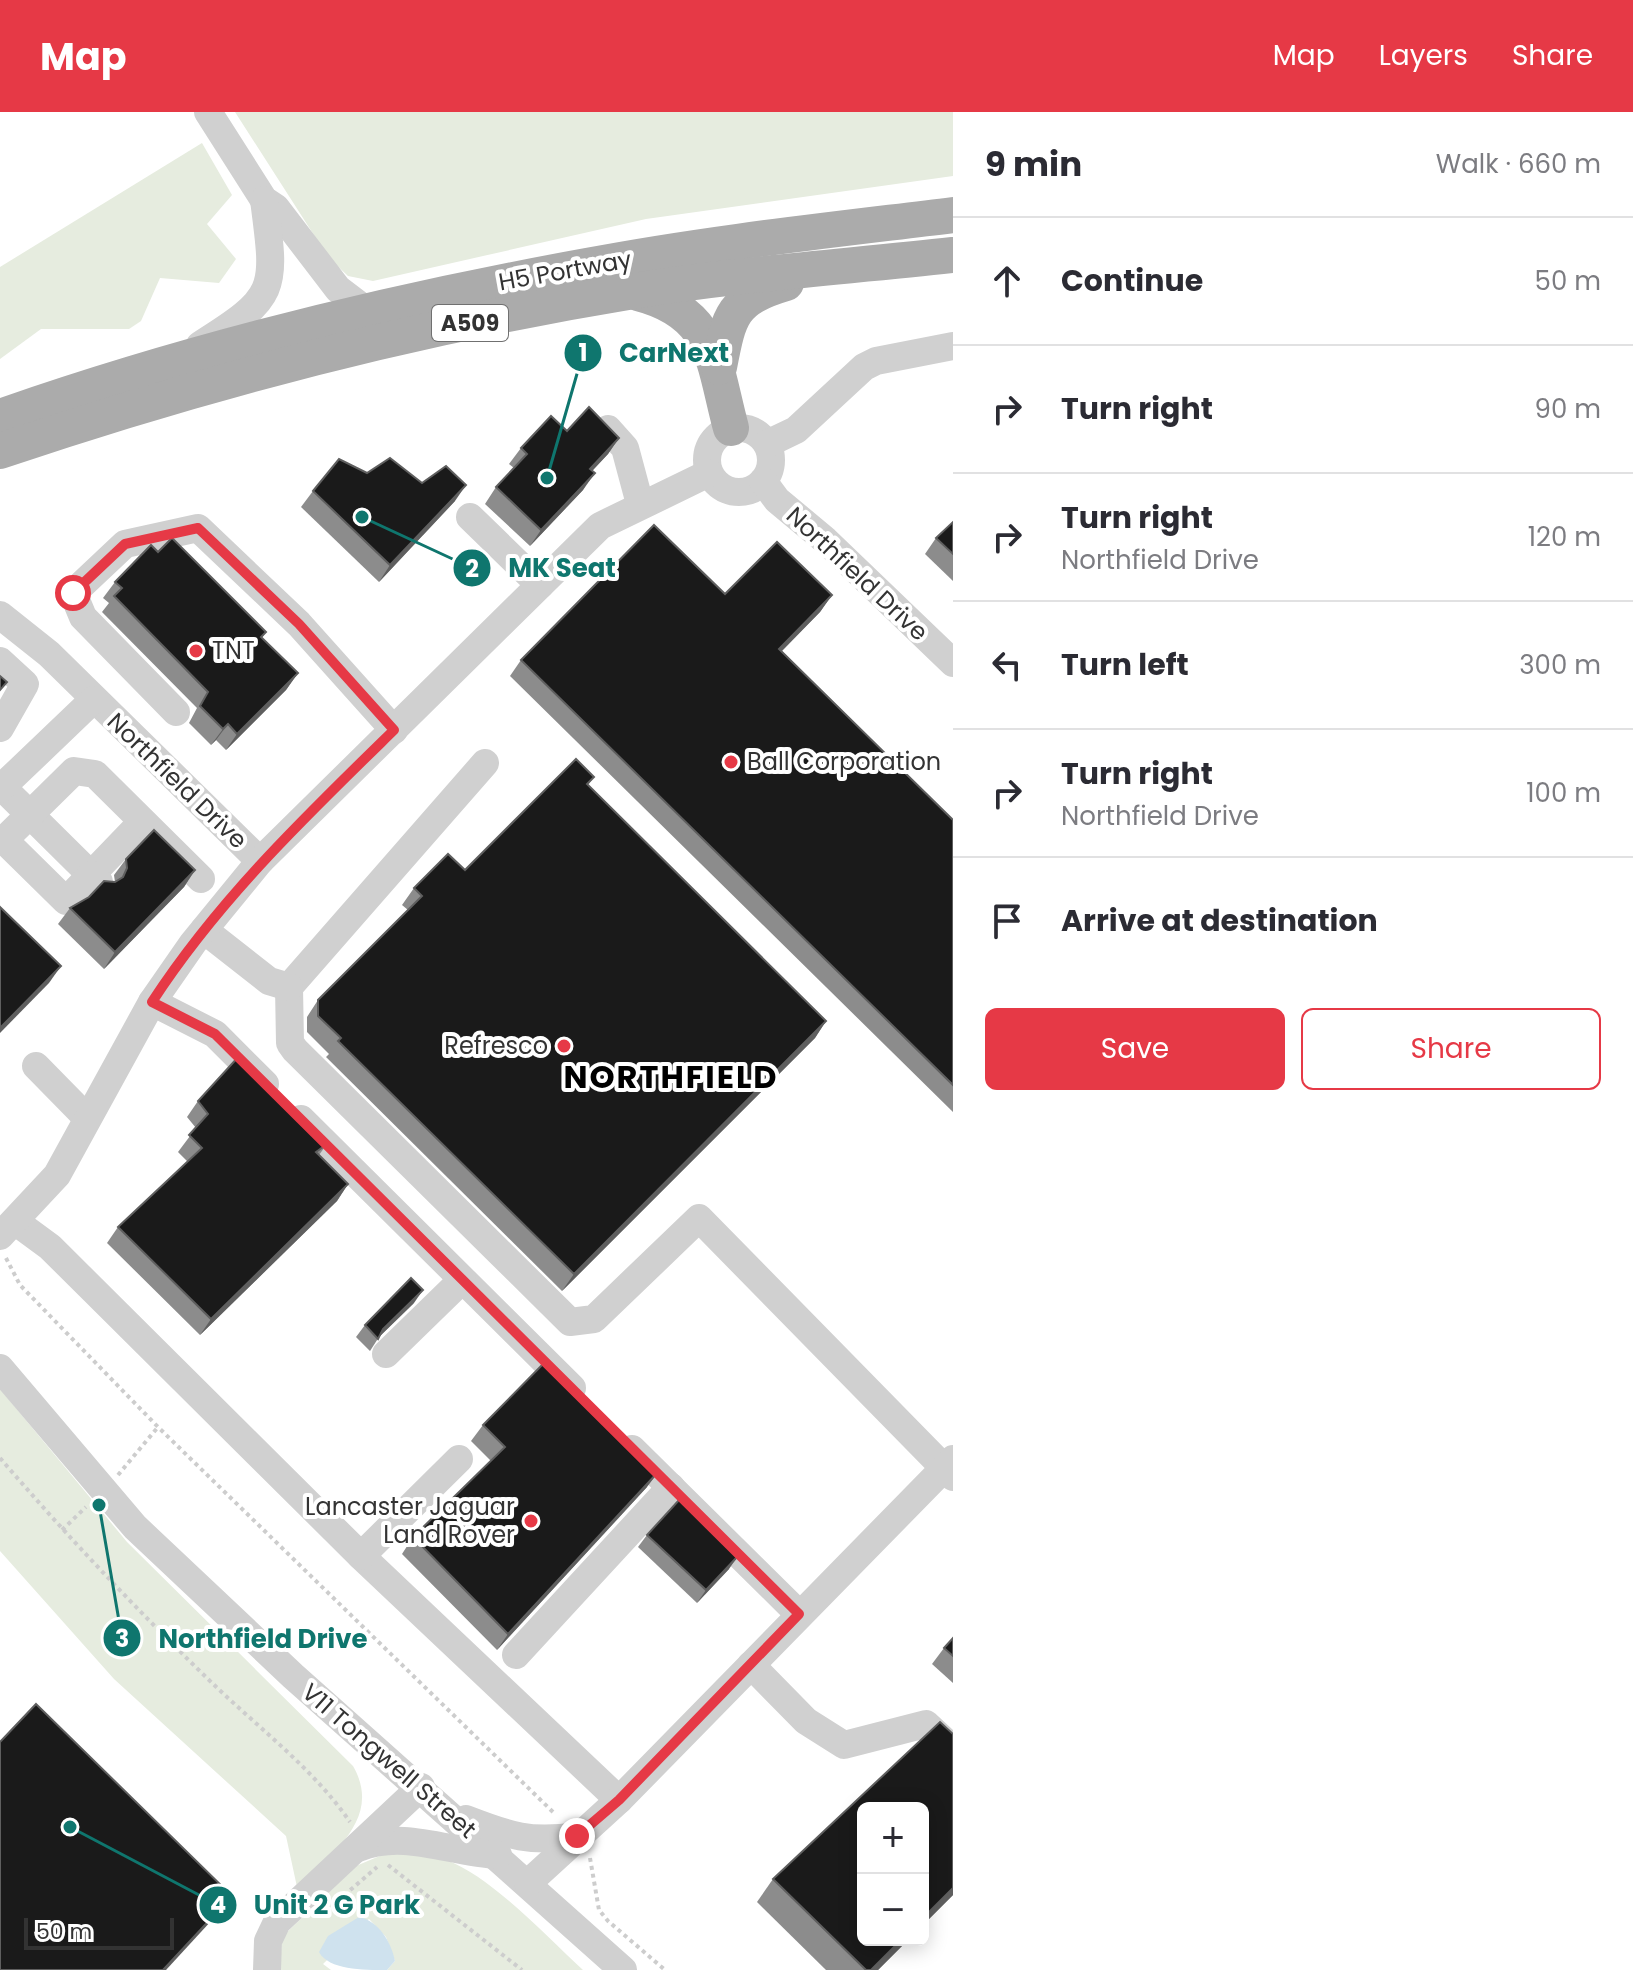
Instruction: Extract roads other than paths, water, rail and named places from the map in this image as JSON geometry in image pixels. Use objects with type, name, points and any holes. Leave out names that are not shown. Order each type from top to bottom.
[{"type":"main road","name":"H5 Portway","points":[[0,417],[175,361],[367,311],[647,256],[953,215]]},
{"type":"main road","name":"H5 Portway","points":[[0,451],[154,402],[313,358],[630,291],[953,255]]},
{"type":"main road","name":"A509","points":[[719,367],[734,314],[748,297],[844,267]]},
{"type":"main road","points":[[630,291],[659,299],[698,326],[719,367],[731,428]]},
{"type":"street","points":[[208,112],[264,200],[276,208],[338,289],[367,311]]},
{"type":"street","points":[[175,361],[236,325],[261,300],[271,264],[264,200]]},
{"type":"street","points":[[767,444],[796,430],[864,367],[876,361],[953,346]]},
{"type":"street","points":[[731,428],[752,430],[767,444],[771,464],[763,481],[744,491],[733,492],[715,482],[709,473],[709,445],[715,437],[731,428]]},
{"type":"street","points":[[608,429],[625,448],[640,504]]},
{"type":"street","name":"Northfield Drive","points":[[6,1235],[57,1175],[152,1002],[204,930],[260,861],[600,526],[709,473]]},
{"type":"street","name":"Northfield Drive","points":[[763,481],[777,500],[825,540],[953,663]]},
{"type":"street","points":[[470,517],[540,585]]},
{"type":"street","points":[[176,712],[83,617],[73,593],[125,544],[198,528],[299,624],[394,730]]},
{"type":"street","name":"Northfield Drive","points":[[4,625],[49,654],[260,861]]},
{"type":"street","points":[[0,661],[25,684],[0,728]]},
{"type":"street","name":"Northfield Drive","points":[[1,788],[93,700]]},
{"type":"street","points":[[485,763],[289,987],[290,1043],[570,1322],[594,1319],[699,1218],[950,1468],[799,1614],[619,1800],[528,1883]]},
{"type":"street","points":[[30,814],[74,771],[95,774],[201,879]]},
{"type":"street","points":[[1,788],[30,814],[91,883],[142,822]]},
{"type":"street","points":[[204,930],[269,981],[289,987]]},
{"type":"street","points":[[152,1002],[215,1034],[594,1411]]},
{"type":"street","points":[[36,1066],[87,1118]]},
{"type":"street","points":[[6,1235],[50,1247],[361,1556],[619,1800]]},
{"type":"street","points":[[386,1354],[462,1280]]},
{"type":"street","name":"V11 Tongwell Street","points":[[0,1368],[135,1527],[305,1687],[498,1855],[623,1970]]},
{"type":"street","points":[[616,1433],[799,1614]]},
{"type":"street","points":[[361,1556],[459,1459]]},
{"type":"street","points":[[516,1655],[671,1487]]},
{"type":"street","points":[[751,1665],[806,1721],[844,1745],[926,1724],[953,1749]]},
{"type":"street","points":[[267,1970],[268,1941],[277,1922],[421,1787]]},
{"type":"street","points":[[446,1811],[522,1839],[544,1841],[577,1836]]},
{"type":"street","points":[[359,1845],[406,1840],[467,1854],[498,1855]]},
{"type":"water","points":[[359,1917],[372,1923],[387,1940],[395,1961],[387,1970],[338,1966],[319,1952],[328,1936]]},
{"type":"place","name":"CarNext","points":[[547,478]]},
{"type":"place","name":"MK Seat","points":[[362,517]]},
{"type":"place","name":"TNT","points":[[196,651]]},
{"type":"place","name":"Ball Corporation","points":[[731,762]]},
{"type":"place","name":"Refresco","points":[[564,1046]]},
{"type":"place","name":"Northfield Drive","points":[[99,1505]]},
{"type":"place","name":"Lancaster Jaguar Land Rover","points":[[531,1521]]},
{"type":"place","name":"Unit 2 G Park","points":[[70,1827]]},
{"type":"district","name":"NORTHFIELD","points":[[671,1077]]}]
